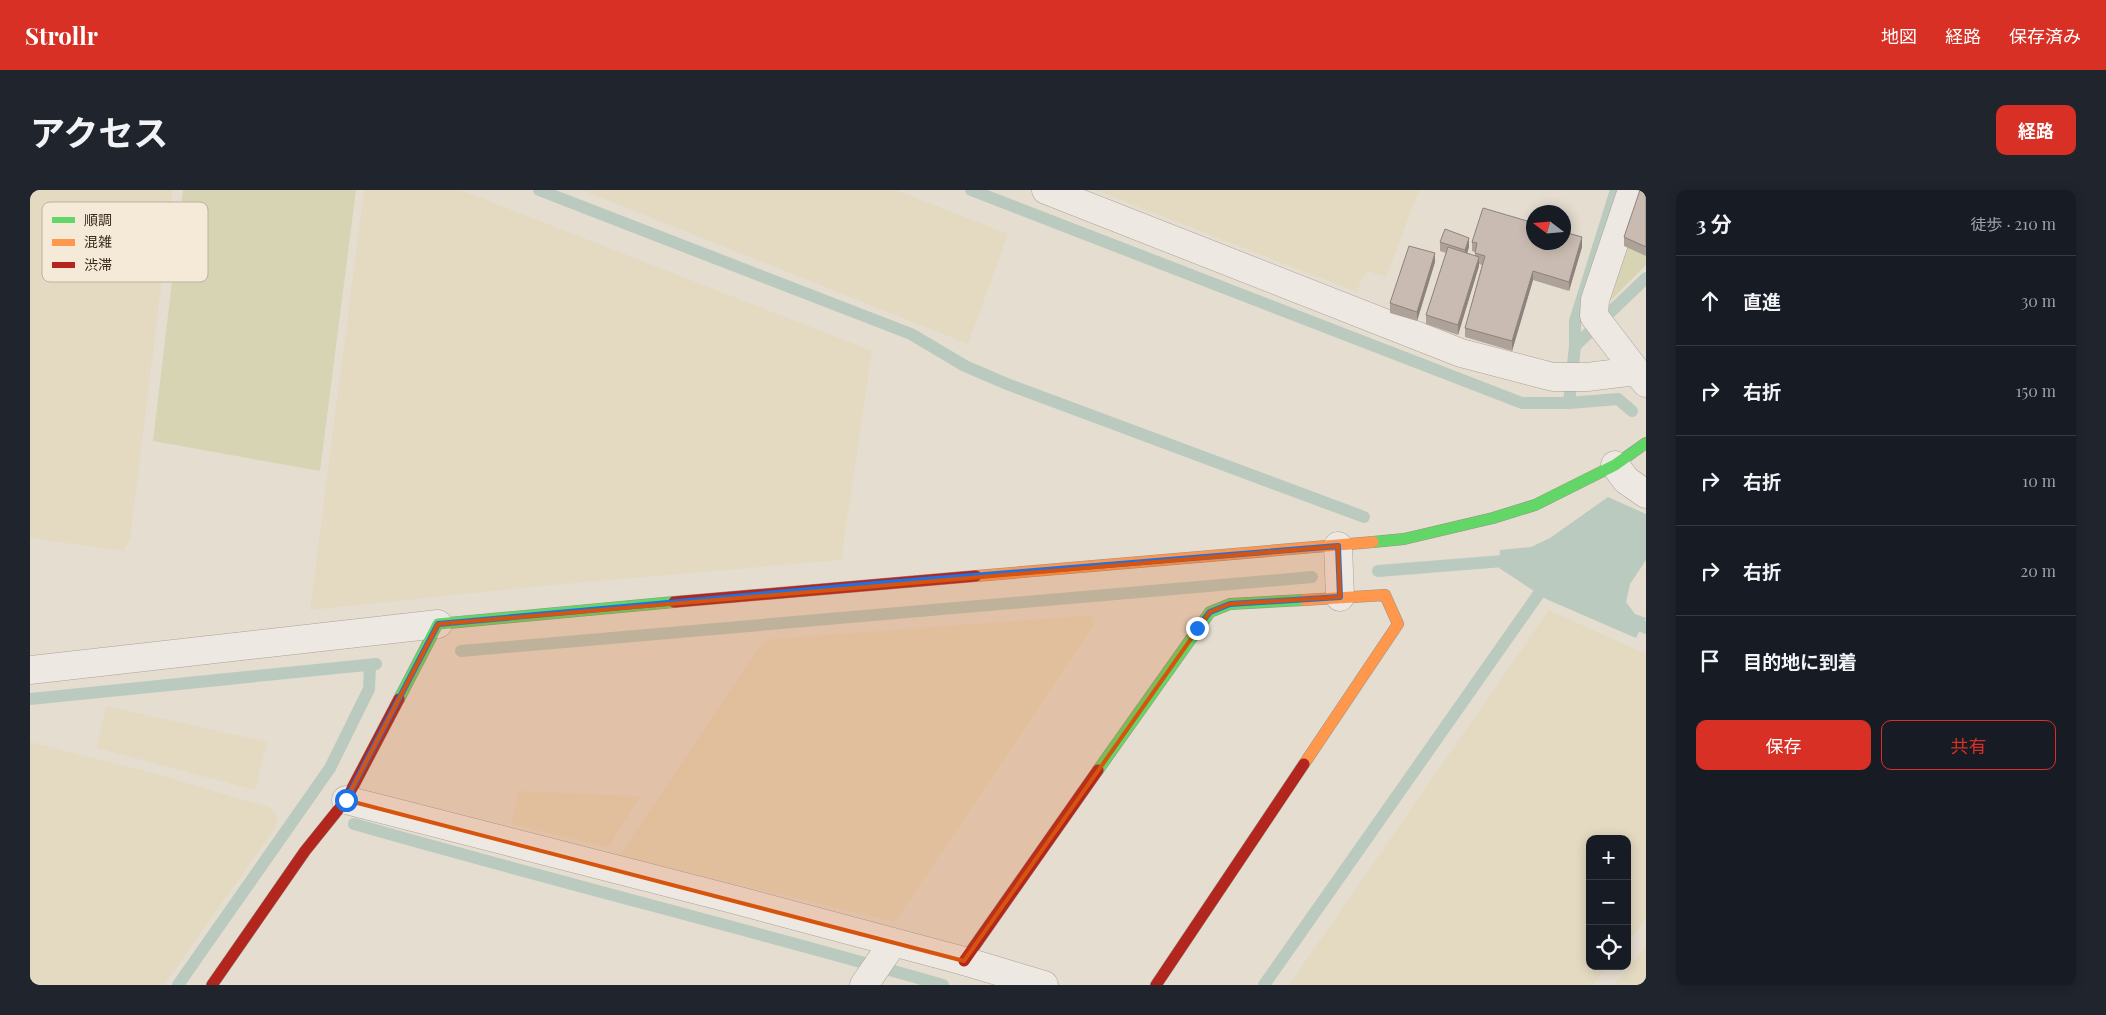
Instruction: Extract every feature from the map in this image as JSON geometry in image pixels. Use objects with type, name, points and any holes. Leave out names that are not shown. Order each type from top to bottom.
[{"type":"street","points":[[1046,190],[1461,353],[1553,377],[1641,377]]},
{"type":"street","points":[[1632,190],[1595,300],[1598,322],[1641,377]]},
{"type":"street","points":[[30,670],[438,624],[875,584],[1404,539],[1493,518],[1535,504],[1614,465],[1646,443]]},
{"type":"street","points":[[1614,465],[1626,480],[1639,490]]},
{"type":"street","points":[[1338,546],[1340,597]]},
{"type":"street","points":[[964,960],[1210,612],[1230,604],[1385,595],[1398,624],[1156,985]]},
{"type":"street","points":[[212,985],[306,851],[346,800],[438,624]]},
{"type":"street","points":[[346,800],[736,900],[878,965],[964,960],[1044,985]]},
{"type":"highlighted area","points":[[1338,546],[1340,597],[1230,604],[1210,612],[964,961],[346,800],[438,624]]},
{"type":"shaded area","points":[[30,190],[173,190],[172,202],[42,202],[42,282],[162,282],[130,538],[123,551],[30,538]]},
{"type":"shaded area","points":[[183,190],[356,190],[320,471],[153,441],[172,282],[208,282],[208,202],[182,202]]},
{"type":"shaded area","points":[[364,190],[461,190],[872,351],[841,560],[541,586],[310,610]]},
{"type":"shaded area","points":[[582,190],[896,190],[1008,234],[968,344]]},
{"type":"shaded area","points":[[1095,190],[1419,190],[1386,277],[1367,271],[1361,280],[1357,292]]},
{"type":"shaded area","points":[[1622,245],[1646,254],[1646,265],[1610,301],[1610,291]]},
{"type":"shaded area","points":[[1608,497],[1646,514],[1646,560],[1630,584],[1626,602],[1635,614],[1646,618],[1636,638],[1546,599],[1499,568],[1500,550],[1531,547],[1550,538]]},
{"type":"shaded area","points":[[1549,610],[1646,654],[1646,919],[1631,937],[1631,835],[1586,835],[1586,970],[1605,970],[1593,985],[1289,985]]},
{"type":"shaded area","points":[[1091,615],[1094,625],[895,922],[619,856],[760,645],[771,639]]},
{"type":"shaded area","points":[[106,706],[267,742],[255,790],[97,748]]},
{"type":"shaded area","points":[[30,742],[153,773],[271,808],[278,817],[275,828],[164,985],[30,985]]},
{"type":"shaded area","points":[[519,791],[641,796],[608,848],[511,824]]},
{"type":"shaded area","points":[[1646,946],[1646,985],[1614,985],[1626,970],[1631,970],[1631,964]]},
{"type":"building","points":[[1640,190],[1646,190],[1646,247],[1624,237]]},
{"type":"building","points":[[1483,208],[1526,221],[1526,250],[1571,250],[1571,234],[1582,237],[1569,282],[1533,271],[1512,341],[1465,328],[1485,256],[1475,253],[1477,243],[1472,242]]},
{"type":"building","points":[[1445,229],[1469,238],[1465,250],[1440,242]]},
{"type":"building","points":[[1409,246],[1435,253],[1417,312],[1390,303]]},
{"type":"building","points":[[1448,247],[1479,257],[1458,325],[1426,315]]},
{"type":"waterway","points":[[539,190],[911,334],[965,366],[1007,384],[1364,517]]},
{"type":"waterway","points":[[971,190],[1522,403],[1569,403],[1618,399],[1632,411]]},
{"type":"waterway","points":[[1575,346],[1575,321],[1616,190]]},
{"type":"waterway","points":[[1569,403],[1575,346],[1646,278]]},
{"type":"waterway","points":[[1378,571],[1516,560]]},
{"type":"waterway","points":[[461,651],[1312,577]]},
{"type":"waterway","points":[[1264,985],[1547,582]]},
{"type":"waterway","points":[[1627,619],[1646,628]]},
{"type":"waterway","points":[[30,699],[376,664]]},
{"type":"waterway","points":[[178,985],[330,768],[369,689],[370,665]]},
{"type":"waterway","points":[[354,824],[943,985]]},
{"type":"traffic: fast","points":[[1373,542],[1404,539],[1493,518],[1535,505],[1615,465],[1646,443]]},
{"type":"traffic: fast","points":[[1098,770],[1210,612],[1230,604],[1304,600]]},
{"type":"traffic: fast","points":[[399,699],[438,624],[674,602]]},
{"type":"traffic: slow","points":[[976,576],[1373,542]]},
{"type":"traffic: slow","points":[[1304,600],[1385,595],[1398,624],[1304,764]]},
{"type":"traffic: jam","points":[[674,602],[976,576]]},
{"type":"traffic: jam","points":[[212,985],[305,851],[346,800],[399,699]]},
{"type":"traffic: jam","points":[[1156,985],[1304,764]]},
{"type":"traffic: jam","points":[[964,961],[1098,770]]},
{"type":"route","points":[[346,800],[438,624],[875,584],[1338,546],[1340,597],[1230,604],[1210,612],[1197,628]]}]
